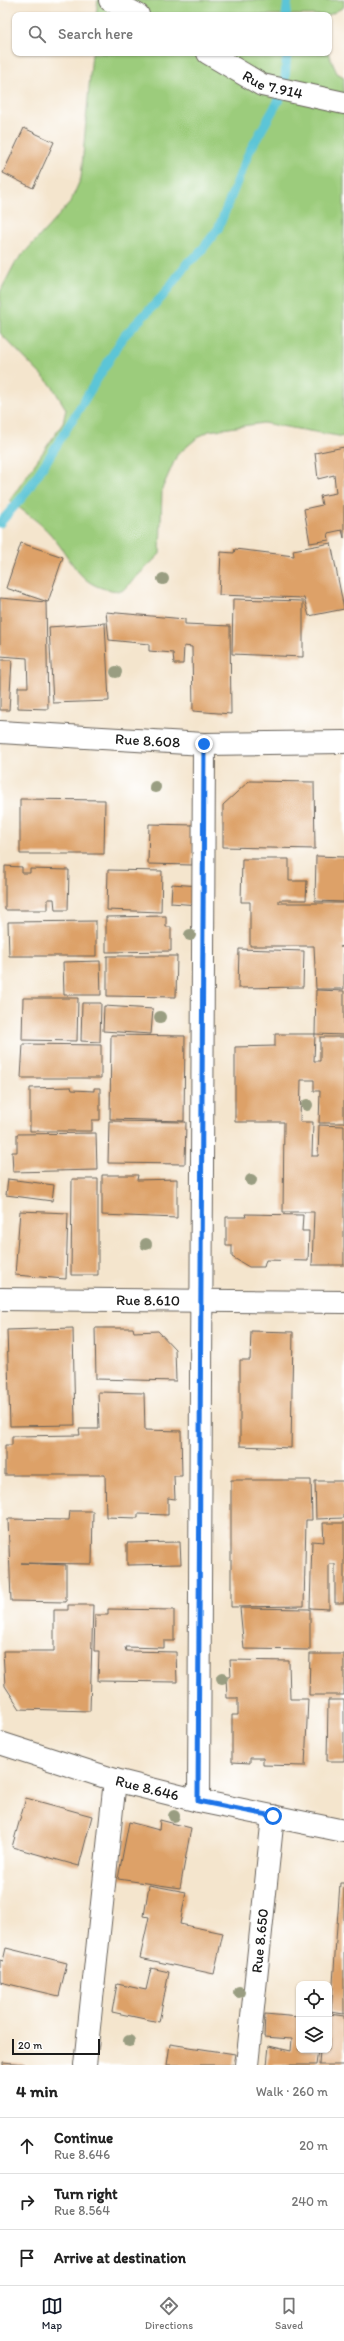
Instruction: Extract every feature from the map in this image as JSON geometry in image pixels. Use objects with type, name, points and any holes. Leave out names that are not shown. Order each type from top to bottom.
[{"type":"street","points":[[110,0],[132,12]]},
{"type":"street","name":"Rue 7.914","points":[[213,56],[262,85],[344,103]]},
{"type":"street","name":"Rue 8.608","points":[[0,732],[204,744],[344,742]]},
{"type":"street","points":[[198,1801],[204,744]]},
{"type":"street","name":"Rue 8.610","points":[[0,1299],[344,1302]]},
{"type":"street","name":"Rue 8.646","points":[[0,1744],[115,1780],[198,1801],[344,1831]]},
{"type":"street","points":[[85,2065],[115,1780]]},
{"type":"street","name":"Rue 8.650","points":[[247,2065],[273,1816]]},
{"type":"green space","points":[[98,0],[344,0],[344,7],[332,13],[332,12],[96,12]]},
{"type":"green space","points":[[92,56],[329,56],[337,73],[344,77],[344,437],[263,423],[209,431],[197,438],[177,455],[162,489],[160,554],[122,591],[96,586],[87,581],[80,574],[48,531],[10,500],[63,423],[66,409],[52,386],[0,333],[0,292],[15,263],[70,203],[81,178]]},
{"type":"building","points":[[24,128],[54,142],[33,188],[3,173]]},
{"type":"building","points":[[344,447],[344,538],[342,530],[328,533],[329,540],[310,543],[304,509],[322,505],[320,496],[336,493],[334,475],[318,479],[315,453]]},
{"type":"building","points":[[21,543],[63,557],[48,602],[6,588]]},
{"type":"building","points":[[331,543],[344,609],[309,616],[304,598],[219,595],[221,552],[234,553],[235,549],[294,556],[293,550]]},
{"type":"building","points":[[0,598],[46,602],[48,709],[18,708],[18,687],[28,687],[27,658],[0,656]]},
{"type":"building","points":[[233,599],[303,601],[303,657],[232,654]]},
{"type":"building","points":[[106,612],[185,619],[185,624],[230,626],[231,714],[193,711],[192,647],[184,646],[183,664],[174,664],[173,653],[149,651],[149,644],[109,640]]},
{"type":"building","points":[[105,623],[109,701],[53,703],[49,627]]},
{"type":"building","points":[[0,660],[12,660],[9,710],[0,710]]},
{"type":"building","points":[[249,781],[314,782],[315,849],[223,847],[223,805]]},
{"type":"building","points":[[20,799],[105,800],[104,854],[20,854]]},
{"type":"building","points":[[149,824],[194,825],[192,865],[148,864]]},
{"type":"building","points":[[316,856],[344,857],[344,902],[315,901]]},
{"type":"building","points":[[242,859],[289,859],[289,881],[307,881],[306,900],[279,900],[279,903],[344,903],[344,946],[340,947],[344,947],[344,989],[316,989],[314,946],[250,946],[250,902],[241,902]]},
{"type":"building","points":[[5,866],[22,867],[22,873],[30,873],[30,869],[69,870],[68,910],[55,910],[54,899],[48,899],[48,910],[5,910]]},
{"type":"building","points":[[108,870],[162,871],[161,912],[107,910]]},
{"type":"building","points":[[172,884],[199,886],[198,905],[171,903]]},
{"type":"building","points":[[166,916],[166,927],[171,927],[171,951],[106,952],[106,917]]},
{"type":"building","points":[[96,921],[96,956],[9,956],[8,922]]},
{"type":"building","points":[[239,949],[304,951],[303,987],[238,988]]},
{"type":"building","points":[[107,956],[177,956],[176,997],[107,996]]},
{"type":"building","points":[[100,961],[101,995],[64,995],[63,962]]},
{"type":"building","points":[[316,990],[344,991],[344,1035],[315,1034]]},
{"type":"building","points":[[23,998],[78,998],[77,1041],[22,1040]]},
{"type":"building","points":[[82,1003],[101,1003],[100,1042],[81,1041]]},
{"type":"building","points":[[104,1006],[153,1009],[151,1034],[103,1031]]},
{"type":"building","points":[[275,1034],[315,1034],[314,1061],[320,1061],[320,1037],[344,1037],[344,1123],[319,1123],[320,1091],[314,1091],[314,1080],[301,1080],[300,1122],[313,1122],[312,1156],[318,1156],[319,1125],[344,1126],[344,1265],[312,1265],[314,1212],[283,1212],[284,1122],[235,1122],[235,1047],[275,1046]]},
{"type":"building","points":[[111,1035],[185,1036],[184,1121],[110,1119]]},
{"type":"building","points":[[23,1044],[101,1045],[101,1078],[21,1078]]},
{"type":"building","points":[[71,1087],[72,1090],[94,1091],[94,1088],[100,1088],[100,1120],[92,1120],[92,1131],[30,1131],[30,1088]]},
{"type":"building","points":[[109,1121],[186,1122],[185,1164],[108,1163]]},
{"type":"building","points":[[96,1133],[97,1170],[13,1172],[12,1152],[17,1152],[17,1134]]},
{"type":"building","points":[[102,1175],[138,1175],[137,1180],[177,1179],[177,1218],[102,1215]]},
{"type":"building","points":[[8,1179],[54,1185],[52,1201],[6,1195]]},
{"type":"building","points":[[72,1179],[98,1179],[98,1275],[71,1275]]},
{"type":"building","points":[[20,1211],[68,1213],[66,1279],[15,1275]]},
{"type":"building","points":[[245,1214],[303,1215],[302,1231],[309,1231],[308,1261],[266,1260],[264,1267],[249,1267],[232,1257],[232,1246],[226,1246],[226,1217],[246,1217]]},
{"type":"building","points":[[73,1328],[75,1425],[10,1426],[7,1330]]},
{"type":"building","points":[[95,1328],[133,1328],[134,1332],[158,1331],[175,1349],[176,1381],[96,1379]]},
{"type":"building","points":[[251,1331],[293,1332],[291,1448],[240,1446],[240,1360],[250,1360]]},
{"type":"building","points":[[98,1392],[144,1393],[145,1430],[181,1431],[182,1476],[174,1476],[175,1499],[168,1498],[168,1515],[138,1514],[138,1518],[106,1517],[105,1475],[5,1475],[5,1445],[12,1445],[12,1436],[80,1435],[79,1429],[99,1429]]},
{"type":"building","points":[[231,1480],[311,1480],[312,1520],[306,1520],[304,1606],[231,1607]]},
{"type":"building","points":[[315,1481],[344,1481],[344,1518],[316,1519]]},
{"type":"building","points":[[70,1511],[93,1511],[92,1564],[21,1563],[66,1565],[66,1602],[11,1601],[8,1519],[69,1520]]},
{"type":"building","points":[[323,1523],[344,1523],[344,1603],[335,1603],[335,1564],[329,1564],[329,1609],[310,1608],[312,1541],[324,1542]]},
{"type":"building","points":[[180,1542],[181,1564],[127,1565],[127,1543]]},
{"type":"building","points":[[68,1605],[93,1605],[90,1711],[20,1709],[5,1686],[3,1651],[54,1651],[54,1610],[68,1610]]},
{"type":"building","points":[[240,1608],[310,1609],[310,1650],[244,1649]]},
{"type":"building","points":[[108,1609],[174,1610],[174,1641],[164,1641],[164,1648],[125,1647],[126,1651],[176,1652],[177,1682],[98,1681],[99,1651],[94,1651],[95,1615],[108,1615]]},
{"type":"building","points":[[310,1654],[344,1654],[344,1695],[309,1695]]},
{"type":"building","points":[[230,1660],[289,1661],[290,1699],[308,1699],[305,1766],[263,1765],[263,1758],[250,1758],[250,1763],[232,1762],[232,1715],[238,1715],[238,1698],[227,1698],[226,1676],[231,1676]]},
{"type":"building","points":[[328,1700],[344,1700],[344,1761],[327,1761]]},
{"type":"building","points":[[26,1798],[92,1816],[79,1866],[12,1847]]},
{"type":"building","points":[[160,1820],[191,1828],[180,1888],[118,1879],[129,1822],[159,1830]]},
{"type":"building","points":[[340,1883],[344,1883],[344,2014],[332,2012]]},
{"type":"building","points":[[149,1885],[186,1892],[180,1924],[223,1933],[214,1974],[140,1958],[149,1917],[144,1916]]},
{"type":"building","points":[[6,1948],[67,1963],[59,1996],[0,1982],[0,1960],[3,1961]]},
{"type":"building","points":[[151,1968],[169,1972],[159,2022],[112,2012],[117,1984],[146,1990]]},
{"type":"building","points":[[265,2014],[296,2017],[296,2053],[318,2053],[316,2065],[267,2065],[269,2046],[291,2051],[292,2039],[264,2037]]},
{"type":"building","points":[[332,2014],[344,2016],[344,2065],[319,2065],[320,2053],[332,2053]]},
{"type":"building","points":[[170,2044],[235,2054],[233,2065],[167,2065]]},
{"type":"building","points":[[3,2062],[24,2064],[24,2065],[3,2065]]},
{"type":"waterway","points":[[286,12],[288,0]]},
{"type":"waterway","points":[[0,523],[25,494],[124,336],[162,297],[188,262],[198,255],[218,229],[249,152],[284,91],[287,56]]},
{"type":"route","points":[[204,744],[198,1801],[273,1816]]}]
